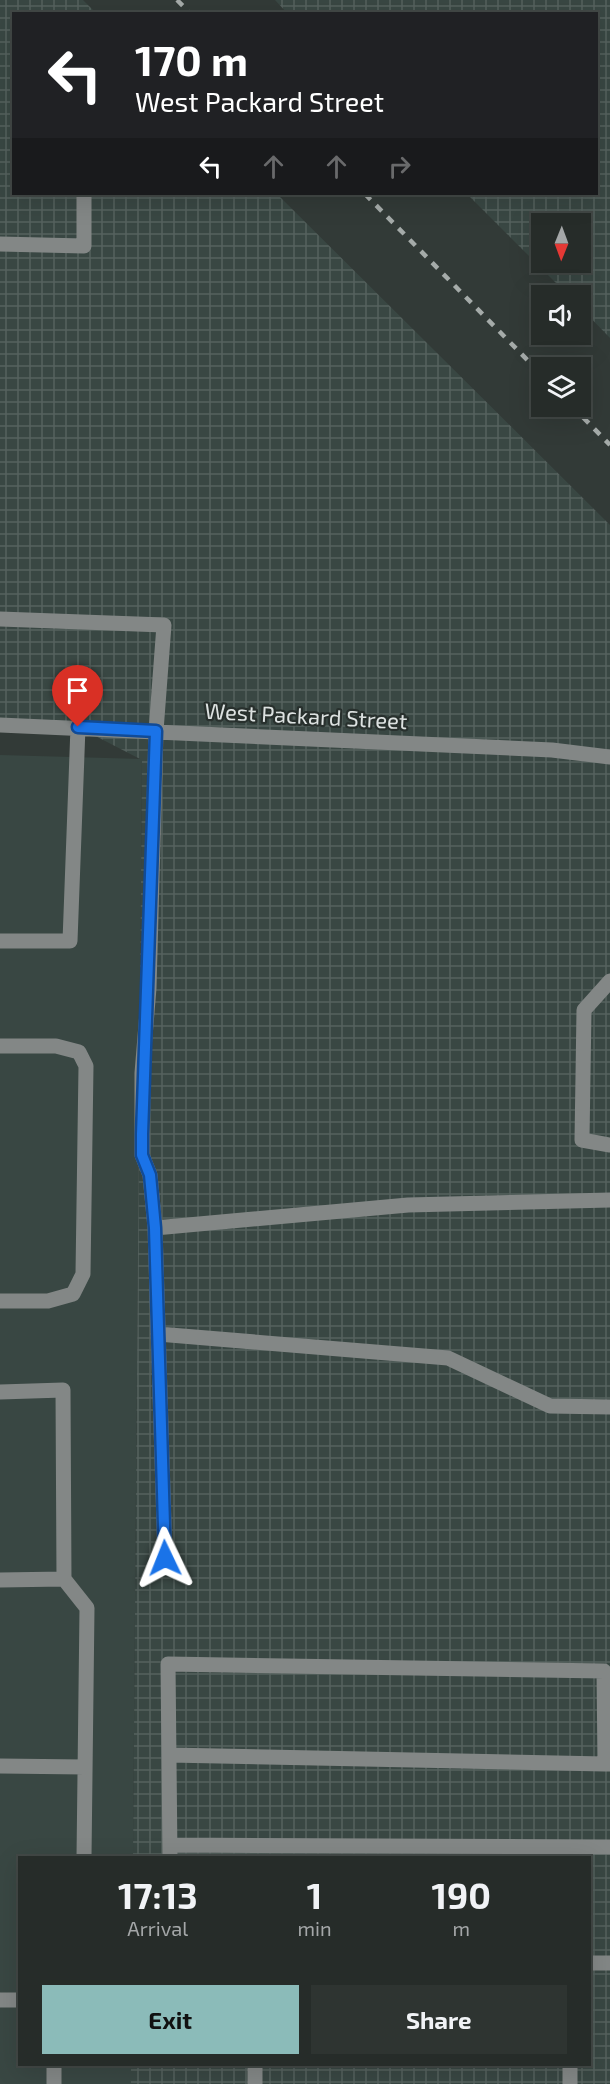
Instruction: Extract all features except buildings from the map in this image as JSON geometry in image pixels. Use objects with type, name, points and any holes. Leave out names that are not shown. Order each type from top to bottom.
[{"type":"street","points":[[0,244],[84,246],[84,195]]},
{"type":"street","points":[[0,618],[164,625],[156,731],[149,988],[142,1084],[142,1155],[150,1175],[155,1228],[165,1558]]},
{"type":"street","name":"West Packard Street","points":[[0,725],[552,750],[610,757]]},
{"type":"street","points":[[0,941],[70,941],[78,727]]},
{"type":"street","points":[[610,981],[584,1010],[582,1140],[610,1145]]},
{"type":"street","points":[[0,1046],[56,1046],[79,1052],[86,1066],[84,1274],[72,1294],[48,1301],[0,1301]]},
{"type":"street","points":[[155,1228],[408,1205],[610,1200]]},
{"type":"street","points":[[158,1334],[448,1358],[550,1406],[610,1407]]},
{"type":"street","points":[[0,1392],[63,1390],[64,1579],[87,1608],[84,1856]]},
{"type":"street","points":[[0,1580],[64,1579]]},
{"type":"street","points":[[169,1755],[608,1764],[604,1671],[168,1664],[170,1851],[610,1847]]},
{"type":"street","points":[[0,1766],[85,1767]]},
{"type":"street","points":[[591,1963],[610,1963]]},
{"type":"street","points":[[0,2000],[18,2000]]},
{"type":"street","points":[[54,2066],[54,2084]]},
{"type":"street","points":[[255,2066],[255,2084]]},
{"type":"street","points":[[570,2066],[570,2084]]},
{"type":"shaded area","points":[[0,0],[83,0],[95,12],[12,12],[12,195],[278,195],[610,525],[610,2084],[131,2084],[131,2066],[591,2066],[591,1856],[133,1856],[142,760],[78,727],[0,725]]},
{"type":"shaded area","points":[[275,0],[610,0],[610,338],[591,318],[591,285],[558,285],[546,273],[591,273],[591,213],[531,213],[531,258],[468,195],[598,195],[598,12],[286,12]]},
{"type":"shaded area","points":[[0,755],[142,759],[133,1856],[18,1856],[18,2066],[131,2066],[131,2084],[0,2084]]},
{"type":"railway","points":[[177,0],[189,12]]},
{"type":"railway","points":[[366,195],[531,364]]},
{"type":"railway","points":[[583,417],[610,445]]},
{"type":"route","points":[[78,727],[156,731],[149,988],[142,1072],[142,1155],[150,1175],[155,1228],[165,1558]]}]
